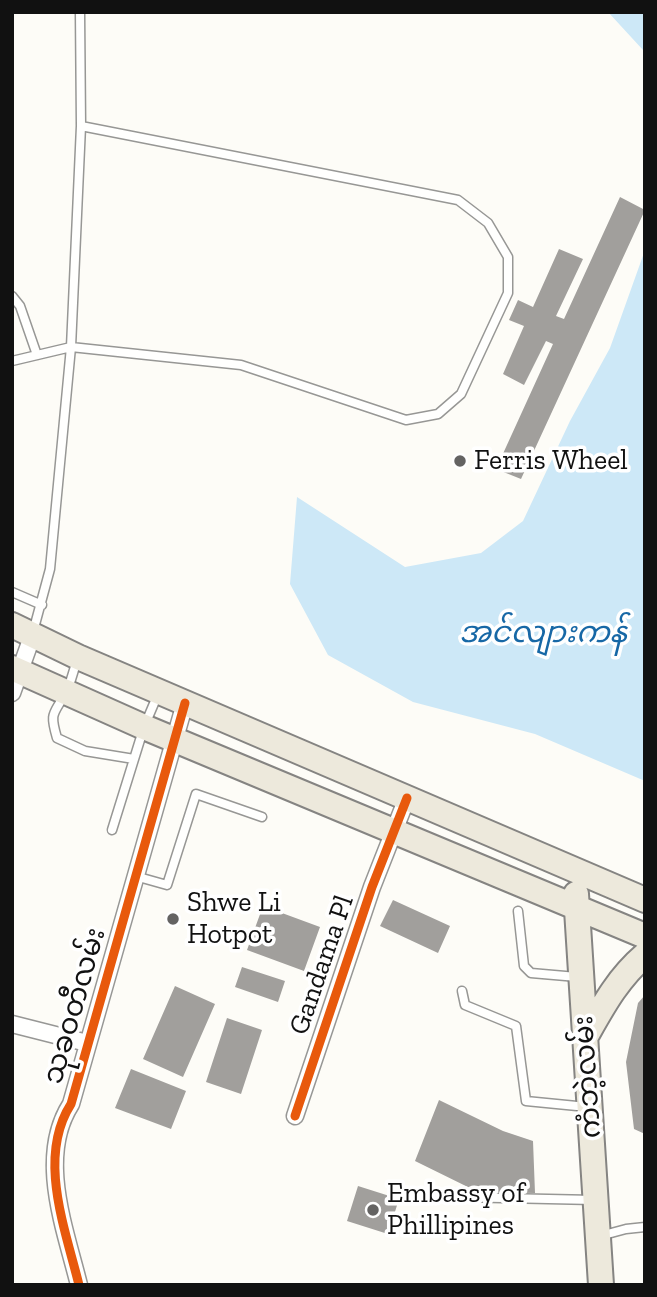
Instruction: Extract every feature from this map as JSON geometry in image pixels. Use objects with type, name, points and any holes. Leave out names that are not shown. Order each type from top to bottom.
[{"type":"main road","points":[[23,629],[78,657],[158,692],[645,900]]},
{"type":"main road","points":[[14,677],[65,693],[645,936]]},
{"type":"main road","name":"ကံဘဲ့လမ်း","points":[[577,870],[576,906],[601,1285]]},
{"type":"main road","points":[[586,1037],[607,998],[627,970],[645,955]]},
{"type":"street","points":[[14,677],[23,629]]},
{"type":"street","name":"သုခဝတီလမ်း","points":[[79,1285],[64,1224],[54,1166],[55,1141],[61,1119],[71,1104],[185,703]]},
{"type":"street","name":"Gandama Pl","points":[[295,1116],[393,830],[407,798]]},
{"type":"street","points":[[12,1024],[88,1043]]},
{"type":"lane","points":[[23,629],[42,605],[50,569],[71,347],[81,126],[80,12]]},
{"type":"lane","points":[[12,361],[71,347],[241,365],[405,420],[438,414],[461,394],[508,293],[508,257],[488,223],[458,200],[81,126]]},
{"type":"lane","points":[[12,296],[20,306],[37,355]]},
{"type":"lane","points":[[12,592],[42,605]]},
{"type":"lane","points":[[78,657],[52,720],[57,738],[85,751],[134,759]]},
{"type":"lane","points":[[112,830],[144,727],[158,692]]},
{"type":"lane","points":[[135,876],[167,885],[196,794],[262,817]]},
{"type":"lane","points":[[518,911],[524,966],[531,973],[582,977]]},
{"type":"lane","points":[[462,991],[465,1005],[516,1026],[526,1101],[590,1107]]},
{"type":"lane","points":[[457,1197],[596,1200]]},
{"type":"lane","points":[[598,1236],[645,1227]]},
{"type":"water","points":[[608,12],[645,12],[645,56],[643,50]]},
{"type":"water","name":"အင်လျားကန်","points":[[645,250],[645,781],[535,734],[413,702],[328,655],[290,584],[297,497],[405,567],[481,553],[523,521],[570,421],[610,348]]},
{"type":"building","points":[[620,197],[645,210],[521,479],[496,469],[553,344],[546,341],[524,385],[503,374],[524,326],[509,320],[518,300],[533,307],[559,249],[583,259],[556,316],[564,319]]},
{"type":"building","points":[[393,900],[450,926],[438,953],[380,926]]},
{"type":"building","points":[[263,906],[320,927],[304,971],[247,950]]},
{"type":"building","points":[[242,967],[285,981],[278,1002],[235,987]]},
{"type":"building","points":[[175,986],[215,1004],[183,1077],[143,1059]]},
{"type":"building","points":[[645,995],[645,1134],[634,1129],[626,1062],[638,1003]]},
{"type":"building","points":[[227,1018],[262,1030],[241,1094],[206,1082]]},
{"type":"building","points":[[131,1069],[186,1091],[171,1129],[115,1108]]},
{"type":"building","points":[[439,1100],[503,1131],[533,1141],[535,1193],[478,1192],[415,1161]]},
{"type":"building","name":"Embassy of Phillipines","points":[[358,1186],[399,1199],[388,1234],[347,1221]]},
{"type":"cycle path","points":[[79,1285],[61,1217],[55,1170],[56,1147],[61,1125],[71,1104],[185,703]]},
{"type":"cycle path","points":[[295,1116],[372,887],[407,798]]},
{"type":"place","name":"Ferris Wheel","points":[[460,461]]},
{"type":"place","name":"Shwe Li Hotpot","points":[[173,919]]},
{"type":"place","name":"Embassy of Phillipines","points":[[373,1210]]}]
